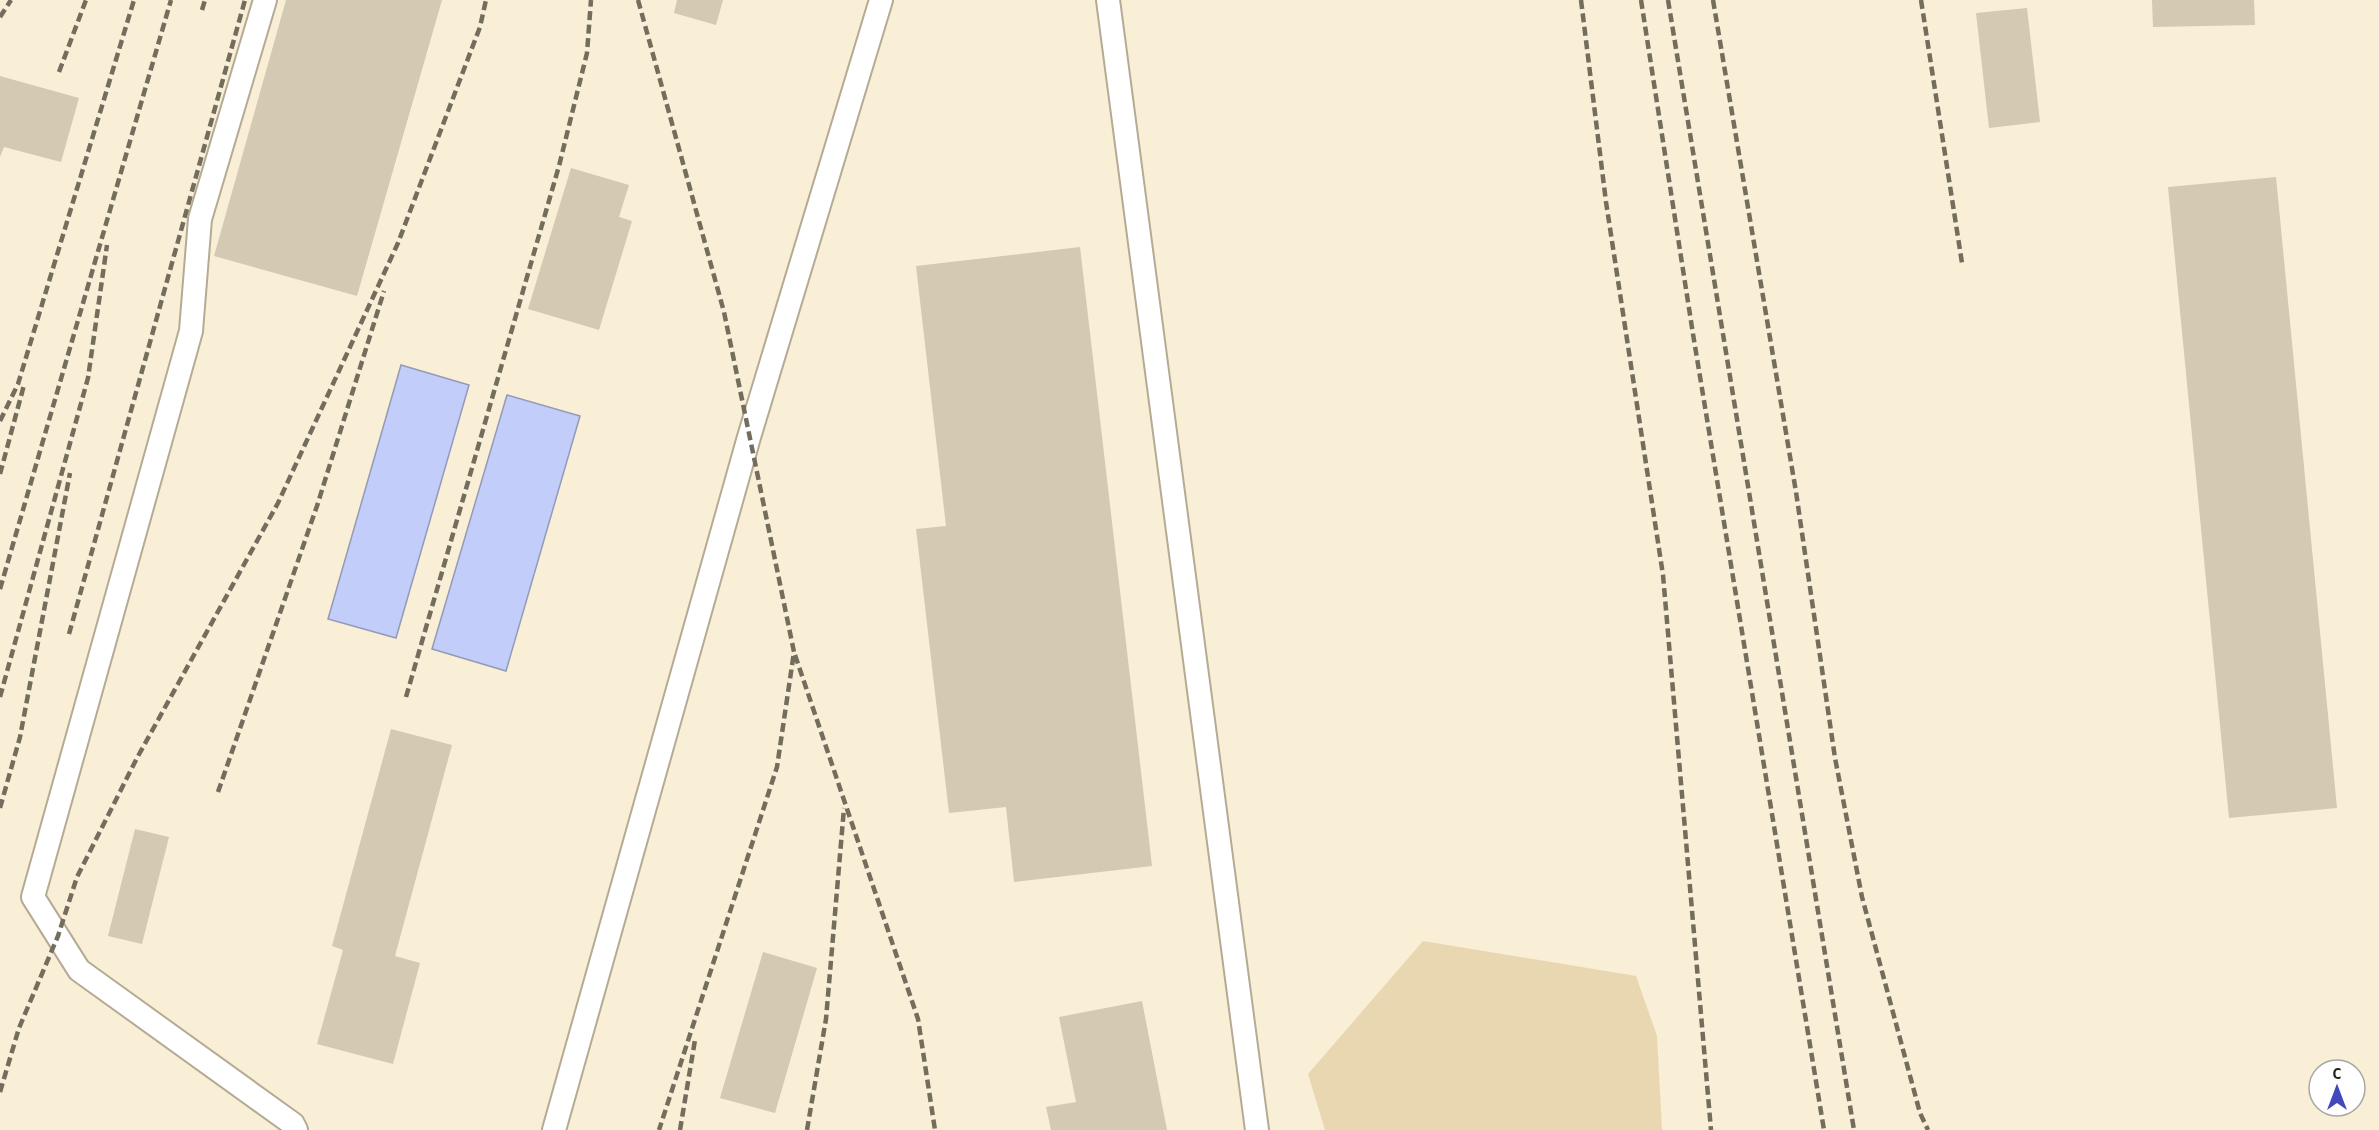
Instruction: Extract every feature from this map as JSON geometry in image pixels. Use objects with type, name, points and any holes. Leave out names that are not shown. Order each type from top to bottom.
[{"type":"lane","points":[[265,0],[200,219],[191,331],[33,897],[79,970],[293,1124],[296,1130]]},
{"type":"lane","points":[[554,1130],[750,437],[881,0]]},
{"type":"lane","points":[[1108,0],[1257,1130]]},
{"type":"shaded area","points":[[1423,941],[1636,976],[1657,1036],[1662,1130],[1325,1130],[1308,1074]]},
{"type":"water","points":[[401,365],[469,385],[396,638],[328,619]]},
{"type":"water","points":[[507,395],[580,416],[506,671],[432,649]]},
{"type":"building","points":[[286,0],[442,0],[357,296],[214,256]]},
{"type":"building","points":[[677,0],[723,0],[716,25],[674,13]]},
{"type":"building","points":[[2152,0],[2254,0],[2255,25],[2153,27]]},
{"type":"building","points":[[2027,8],[2040,122],[1989,128],[1976,13]]},
{"type":"building","points":[[0,76],[79,98],[61,162],[4,147],[0,157]]},
{"type":"building","points":[[571,168],[629,185],[619,217],[632,221],[599,330],[528,309]]},
{"type":"building","points":[[2276,177],[2337,808],[2229,818],[2168,187]]},
{"type":"building","points":[[1080,247],[1152,866],[1014,882],[1006,807],[949,813],[916,529],[946,526],[916,266]]},
{"type":"building","points":[[391,729],[452,745],[395,956],[420,963],[393,1064],[317,1044],[343,950],[332,946]]},
{"type":"building","points":[[135,829],[169,837],[142,944],[108,936]]},
{"type":"building","points":[[763,952],[817,968],[775,1113],[720,1098]]},
{"type":"building","points":[[1142,1001],[1167,1130],[1051,1130],[1046,1107],[1076,1102],[1059,1017]]},
{"type":"railway","points":[[0,17],[11,0]]},
{"type":"railway","points":[[59,72],[86,0]]},
{"type":"railway","points":[[0,421],[18,384],[134,0]]},
{"type":"railway","points":[[0,589],[171,0]]},
{"type":"railway","points":[[202,10],[205,0]]},
{"type":"railway","points":[[69,634],[245,0]]},
{"type":"railway","points":[[0,1092],[19,1028],[58,936],[77,877],[137,758],[278,503],[398,243],[480,27],[486,0]]},
{"type":"railway","points":[[406,697],[559,166],[587,53],[591,0]]},
{"type":"railway","points":[[638,0],[724,312],[794,652],[777,767],[659,1130]]},
{"type":"railway","points":[[1581,0],[1606,202],[1663,575],[1711,1130]]},
{"type":"railway","points":[[1641,0],[1693,334],[1824,1130]]},
{"type":"railway","points":[[1668,0],[1854,1130]]},
{"type":"railway","points":[[1713,0],[1796,492],[1835,758],[1862,897],[1920,1113],[1928,1130]]},
{"type":"railway","points":[[1921,0],[1962,263]]},
{"type":"railway","points":[[0,697],[88,378],[107,245]]},
{"type":"railway","points":[[218,792],[317,506],[384,291]]},
{"type":"railway","points":[[0,474],[24,385]]},
{"type":"railway","points":[[0,808],[20,737],[70,473]]},
{"type":"railway","points":[[795,655],[918,1019],[935,1130]]},
{"type":"railway","points":[[807,1130],[826,1019],[844,808]]},
{"type":"railway","points":[[680,1130],[695,1040]]}]
